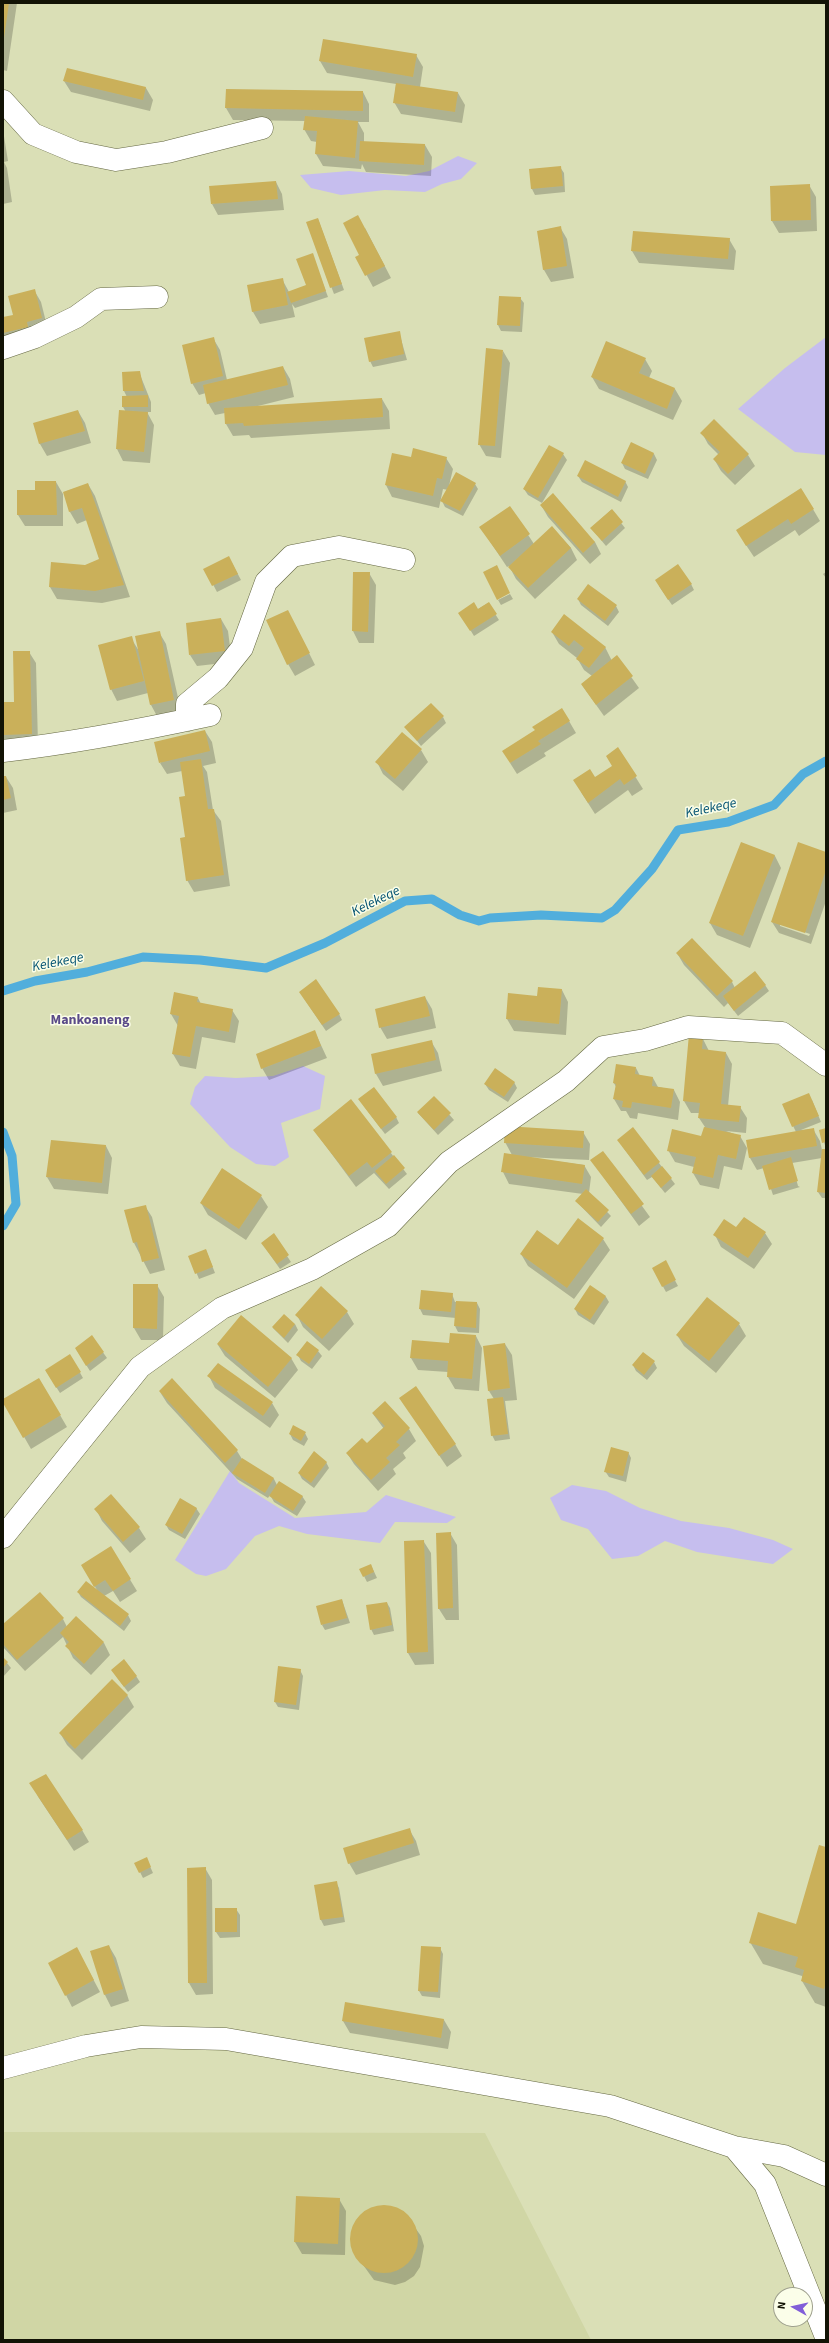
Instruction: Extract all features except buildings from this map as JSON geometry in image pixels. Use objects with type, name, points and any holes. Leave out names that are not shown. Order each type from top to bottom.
[{"type":"street","points":[[3,101],[33,134],[76,152],[116,160],[167,152],[262,128]]},
{"type":"street","points":[[3,348],[35,337],[76,317],[101,299],[157,296]]},
{"type":"street","points":[[187,720],[187,704],[218,678],[242,648],[266,582],[292,556],[339,547],[404,560]]},
{"type":"street","points":[[3,751],[71,742],[210,715]]},
{"type":"street","points":[[3,1537],[140,1367],[222,1308],[312,1269],[388,1226],[449,1162],[566,1081],[603,1047],[645,1040],[688,1026],[782,1034],[826,1065]]},
{"type":"street","points":[[3,2068],[86,2046],[142,2037],[226,2039],[610,2106],[734,2147],[784,2156],[826,2175]]},
{"type":"street","points":[[734,2147],[765,2184],[826,2338]]},
{"type":"shaded area","points":[[458,156],[477,163],[461,179],[442,184],[425,192],[385,190],[341,195],[311,188],[300,175],[349,171],[406,176],[429,171]]},
{"type":"shaded area","points":[[826,337],[826,455],[795,452],[738,409],[785,368]]},
{"type":"shaded area","points":[[303,1066],[325,1076],[320,1109],[281,1123],[289,1157],[275,1166],[256,1164],[230,1147],[190,1104],[195,1087],[205,1076],[236,1078],[273,1076]]},
{"type":"shaded area","points":[[230,1471],[239,1483],[295,1518],[366,1512],[386,1495],[456,1517],[447,1523],[395,1522],[380,1543],[307,1534],[279,1526],[255,1536],[226,1569],[206,1576],[196,1574],[175,1560]]},
{"type":"shaded area","points":[[572,1485],[606,1491],[640,1508],[681,1521],[729,1528],[773,1540],[793,1549],[773,1564],[697,1552],[665,1541],[638,1556],[612,1559],[588,1529],[561,1520],[550,1498]]},
{"type":"shaded area","points":[[3,2132],[485,2133],[591,2340],[3,2340]]},
{"type":"waterway","name":"Kelekeqe","points":[[3,991],[35,981],[87,972],[143,957],[200,960],[266,968],[325,943],[405,901],[432,899],[460,915],[479,921],[490,918],[541,915],[602,918],[615,910],[652,869],[678,830],[728,822],[774,805],[803,774],[826,761]]},
{"type":"waterway","name":"Kelekeqe","points":[[3,1132],[12,1156],[16,1204],[3,1226]]},
{"type":"district","name":"Mankoaneng","points":[[90,1021]]}]
